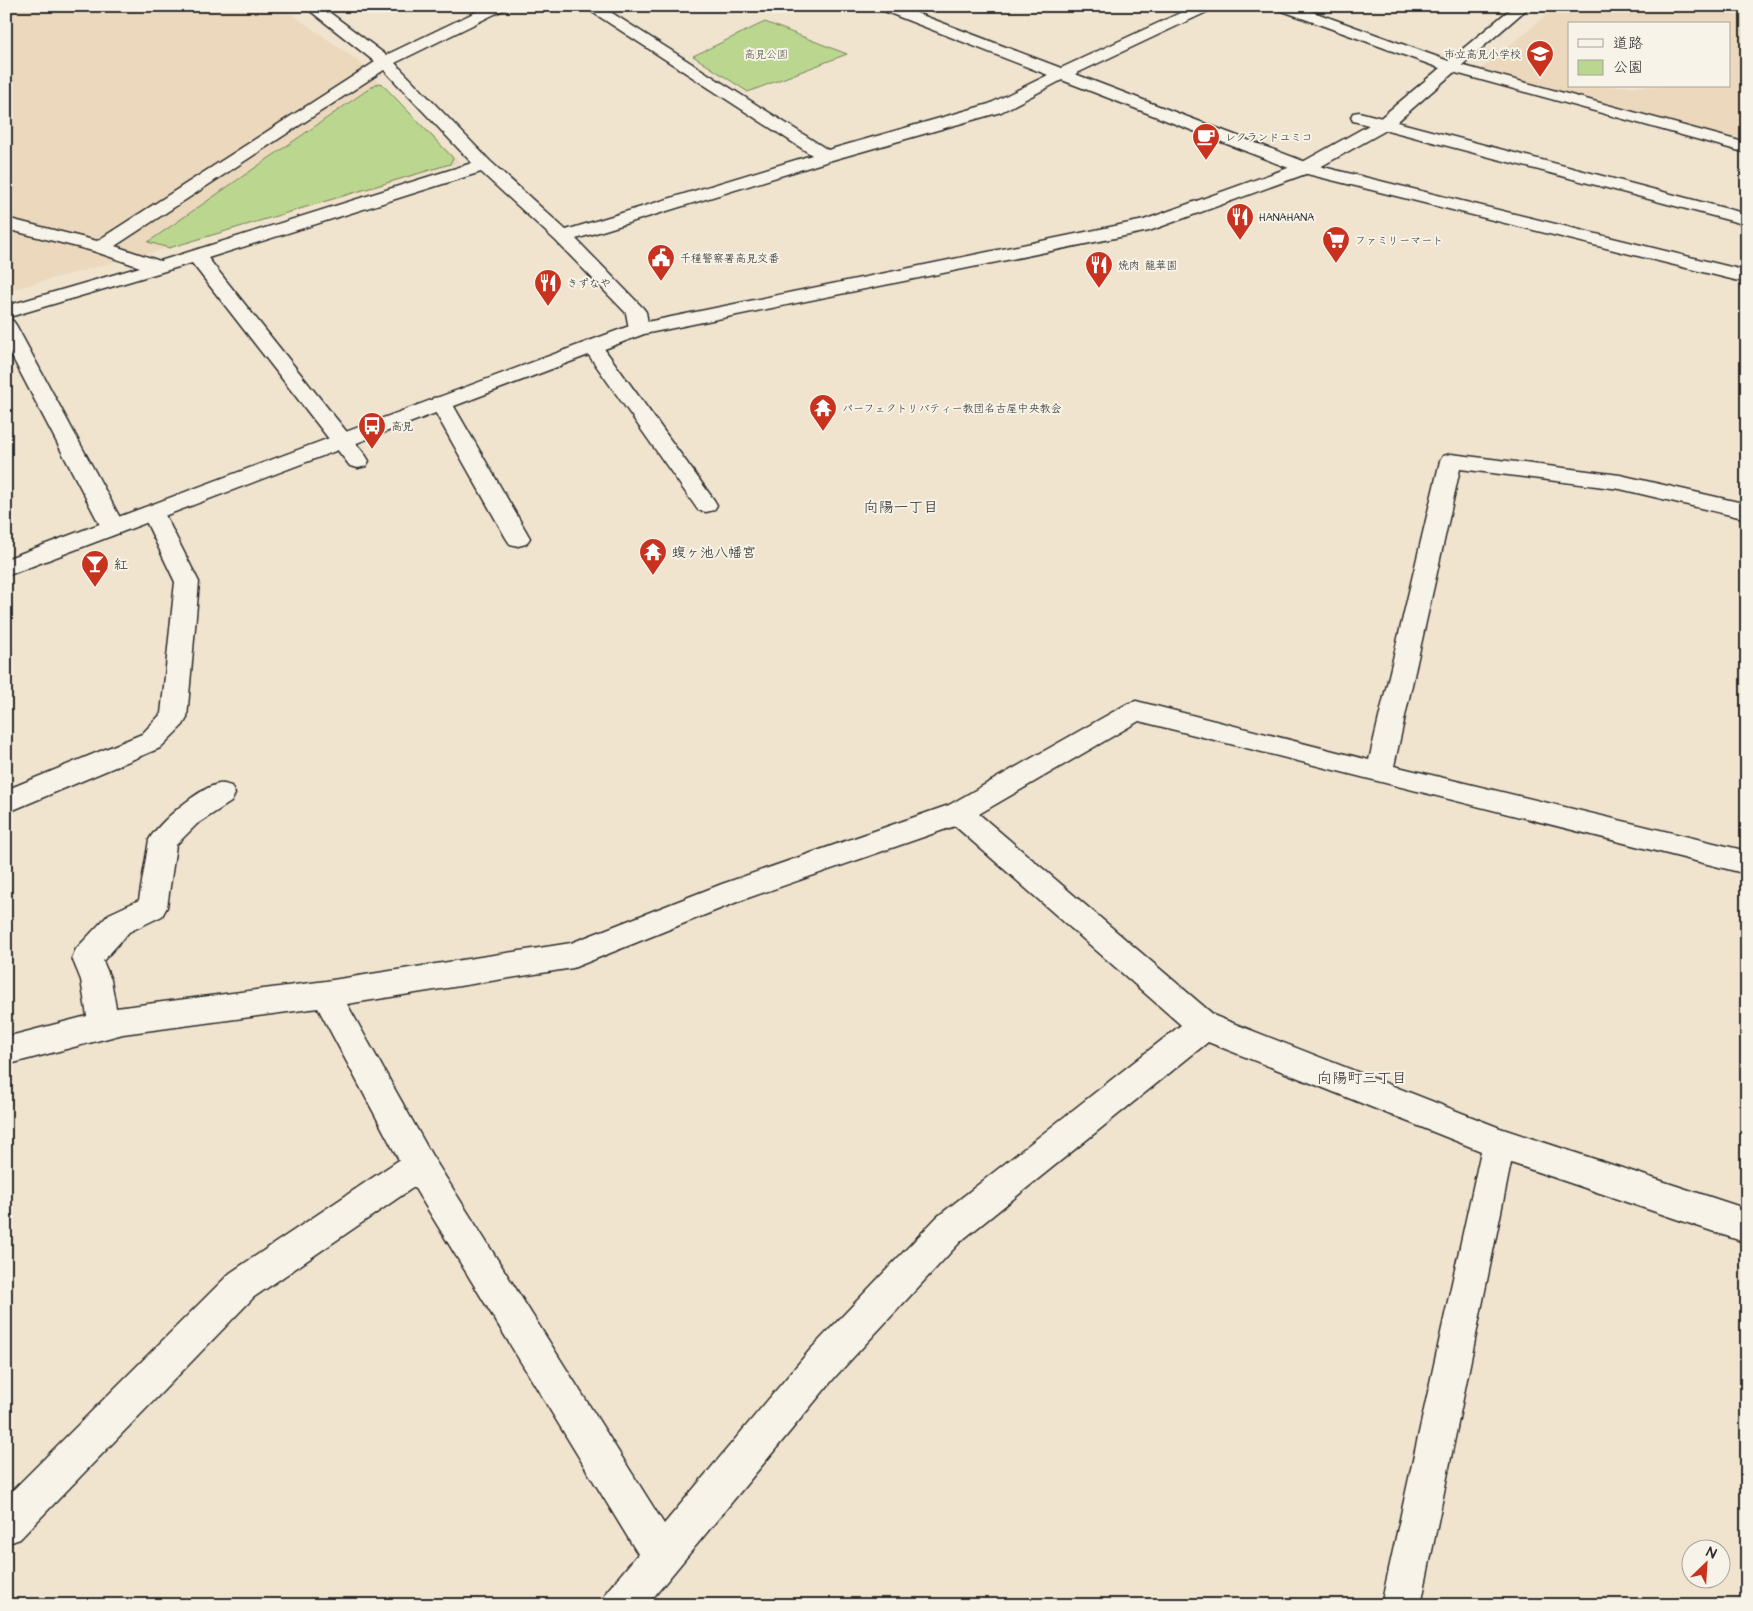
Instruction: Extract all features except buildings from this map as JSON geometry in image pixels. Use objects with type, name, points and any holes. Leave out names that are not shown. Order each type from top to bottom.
[{"type":"street","points":[[311,6],[385,62],[484,165],[563,237],[636,312],[640,329]]},
{"type":"street","points":[[100,247],[385,62],[500,6]]},
{"type":"street","points":[[590,6],[826,156]]},
{"type":"street","points":[[884,6],[1305,168],[1747,277]]},
{"type":"street","points":[[563,237],[826,156],[995,108],[1062,74],[1208,6]]},
{"type":"street","points":[[1282,6],[1451,67],[1747,148]]},
{"type":"street","points":[[6,568],[640,329],[1150,225],[1305,168],[1384,124],[1523,6]]},
{"type":"street","points":[[1359,117],[1747,220]]},
{"type":"street","points":[[6,312],[160,267],[484,165]]},
{"type":"street","points":[[6,223],[100,247],[160,267]]},
{"type":"street","points":[[196,255],[358,461]]},
{"type":"street","points":[[6,325],[113,527]]},
{"type":"street","points":[[593,346],[706,505]]},
{"type":"street","points":[[441,404],[518,538]]},
{"type":"street","points":[[1379,773],[1451,461],[1620,482],[1747,512]]},
{"type":"street","points":[[6,802],[151,740],[174,718],[187,582],[153,513]]},
{"type":"street","points":[[7,1048],[123,1020],[326,994],[573,955],[732,892],[958,812],[1136,711],[1379,773],[1747,863]]},
{"type":"street","points":[[104,1025],[96,980],[87,958],[119,922],[152,907],[164,840],[187,816],[221,794]]},
{"type":"street","points":[[958,812],[1204,1026],[1499,1144],[1747,1226]]},
{"type":"street","points":[[326,994],[419,1165],[662,1557]]},
{"type":"street","points":[[621,1605],[822,1364],[949,1229],[1204,1026]]},
{"type":"street","points":[[1401,1605],[1499,1144]]},
{"type":"street","points":[[6,1526],[242,1285],[419,1165]]},
{"type":"shaded area","points":[[6,6],[280,6],[357,60],[461,163],[169,248],[6,291]]},
{"type":"shaded area","name":"市立高見小学校","points":[[1557,6],[1747,6],[1747,141],[1480,70]]},
{"type":"green space","name":"高見公園","points":[[765,22],[847,54],[748,92],[693,56]]},
{"type":"green space","points":[[381,83],[453,158],[450,164],[169,248],[148,242],[376,84]]},
{"type":"place","name":"市立高見小学校","points":[[1540,78]]},
{"type":"place","name":"レクランドユミコ","points":[[1206,161]]},
{"type":"place","name":"HANAHANA","points":[[1240,241]]},
{"type":"place","name":"ファミリーマート","points":[[1336,264]]},
{"type":"place","name":"千種警察署高見交番","points":[[661,282]]},
{"type":"place","name":"焼肉 龍華園","points":[[1099,289]]},
{"type":"place","name":"きずなや","points":[[548,307]]},
{"type":"place","name":"パーフェクトリバティー教団名古屋中央教会","points":[[823,432]]},
{"type":"place","name":"高見","points":[[372,450]]},
{"type":"place","name":"蝮ヶ池八幡宮","points":[[653,576]]},
{"type":"place","name":"紅","points":[[95,588]]},
{"type":"district","name":"向陽一丁目","points":[[901,507]]},
{"type":"district","name":"向陽町三丁目","points":[[1362,1078]]}]
